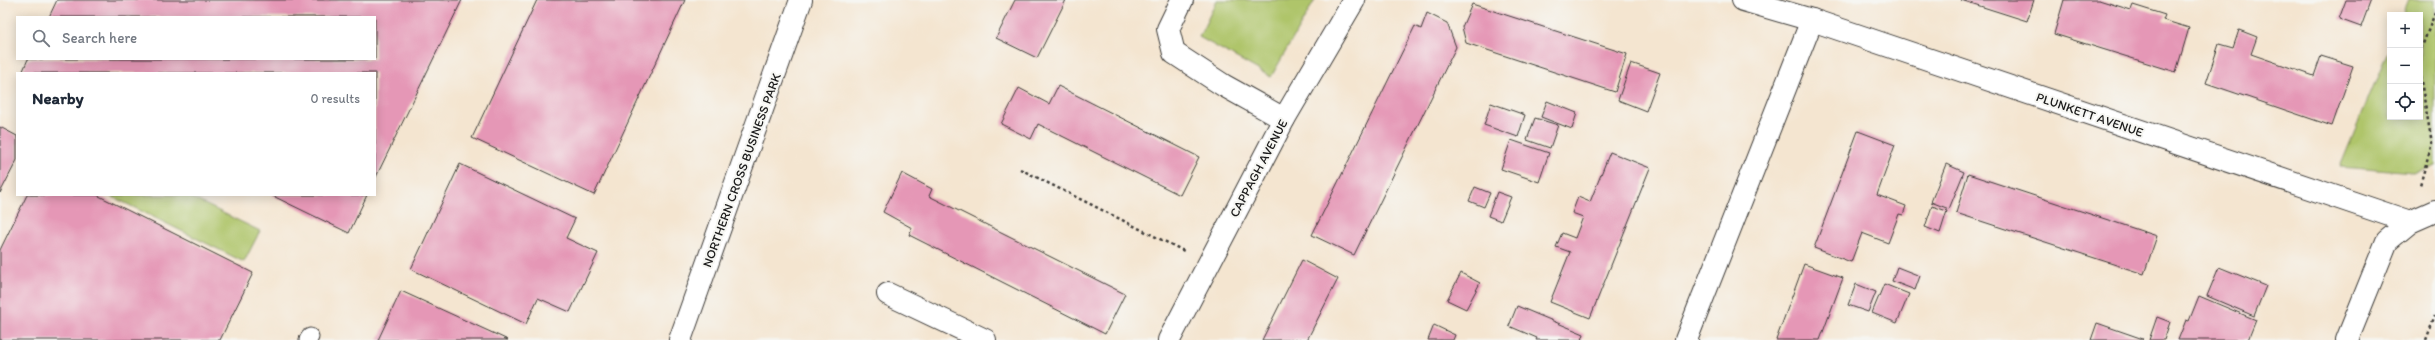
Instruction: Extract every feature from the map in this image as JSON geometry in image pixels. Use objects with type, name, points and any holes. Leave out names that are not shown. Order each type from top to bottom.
[{"type":"street","name":"NORTHERN CROSS BUSINESS PARK","points":[[680,340],[801,0]]},
{"type":"street","points":[[1182,0],[1168,29],[1174,53],[1223,85],[1284,119]]},
{"type":"street","name":"CAPPAGH AVENUE","points":[[1169,340],[1284,119],[1354,0]]},
{"type":"street","name":"PLUNKETT AVENUE","points":[[1743,0],[1812,20],[2410,222]]},
{"type":"street","points":[[1686,340],[1812,20]]},
{"type":"street","points":[[2347,340],[2387,242],[2410,222],[2435,211]]},
{"type":"street","points":[[888,294],[985,340]]},
{"type":"path","points":[[2421,48],[2435,13]]},
{"type":"path","points":[[2410,222],[2432,143],[2421,84]]},
{"type":"path","points":[[1020,169],[1208,263]]},
{"type":"path","points":[[2426,340],[2435,316]]},
{"type":"green space","points":[[1217,0],[1315,0],[1271,77],[1199,37]]},
{"type":"green space","points":[[2409,0],[2435,0],[2435,166],[2414,173],[2340,167],[2387,53],[2387,120],[2423,120],[2423,12],[2404,12]]},
{"type":"green space","points":[[111,196],[188,196],[260,231],[244,262]]},
{"type":"building","points":[[57,0],[462,0],[376,177],[376,72],[22,72],[28,60],[376,60],[376,16],[49,16]]},
{"type":"building","points":[[537,0],[685,0],[594,195],[472,138]]},
{"type":"building","points":[[1015,0],[1066,0],[1037,58],[996,38]]},
{"type":"building","points":[[1961,0],[2034,0],[2027,21]]},
{"type":"building","points":[[2064,0],[2099,0],[2131,10],[2133,5],[2165,15],[2163,20],[2189,28],[2176,72],[2054,34]]},
{"type":"building","points":[[2346,0],[2371,0],[2361,27],[2339,19]]},
{"type":"building","points":[[1472,4],[1627,54],[1615,92],[1466,43],[1462,27]]},
{"type":"building","points":[[1427,13],[1447,23],[1456,47],[1354,255],[1312,235],[1415,26],[1421,29]]},
{"type":"building","points":[[2239,30],[2257,37],[2251,54],[2314,76],[2321,56],[2353,66],[2332,126],[2206,83],[2219,44],[2233,48]]},
{"type":"building","points":[[1631,63],[1660,73],[1646,111],[1618,100]]},
{"type":"building","points":[[1058,86],[1199,157],[1180,195],[1038,124],[1031,139],[1001,124],[1019,88],[1049,104]]},
{"type":"building","points":[[1547,101],[1577,113],[1572,129],[1541,117]]},
{"type":"building","points":[[1491,103],[1525,115],[1518,137],[1484,125]]},
{"type":"building","points":[[1535,118],[1558,125],[1550,148],[1527,140]]},
{"type":"building","points":[[0,127],[16,135],[16,162],[0,193]]},
{"type":"building","points":[[1858,131],[1895,145],[1877,195],[1906,206],[1903,215],[1899,214],[1888,243],[1862,233],[1851,262],[1814,248]]},
{"type":"building","points":[[1511,140],[1549,153],[1539,182],[1501,169]]},
{"type":"building","points":[[1610,152],[1650,168],[1590,318],[1550,302],[1570,252],[1556,247],[1562,233],[1575,238],[1583,217],[1572,213],[1578,197],[1590,202]]},
{"type":"building","points":[[460,164],[575,219],[566,238],[598,253],[570,312],[538,298],[526,324],[411,269]]},
{"type":"building","points":[[1946,164],[1964,172],[1949,209],[1931,202]]},
{"type":"building","points":[[902,173],[932,189],[929,196],[1125,294],[1105,334],[909,235],[912,228],[883,212]]},
{"type":"building","points":[[1968,174],[2157,236],[2144,274],[1956,213]]},
{"type":"building","points":[[1475,187],[1490,193],[1484,207],[1469,201]]},
{"type":"building","points":[[1497,192],[1511,197],[1501,221],[1488,216]]},
{"type":"building","points":[[27,196],[99,196],[253,273],[220,340],[0,340],[0,250]]},
{"type":"building","points":[[273,196],[367,196],[349,233]]},
{"type":"building","points":[[1932,206],[1947,211],[1940,233],[1925,227]]},
{"type":"building","points":[[1302,260],[1338,279],[1307,340],[1262,340]]},
{"type":"building","points":[[1804,264],[1843,278],[1820,340],[1776,340]]},
{"type":"building","points":[[1897,267],[1920,276],[1915,290],[1892,281]]},
{"type":"building","points":[[2219,267],[2266,286],[2254,316],[2207,296]]},
{"type":"building","points":[[1461,273],[1480,283],[1466,309],[1447,300]]},
{"type":"building","points":[[1856,284],[1876,292],[1868,312],[1848,305]]},
{"type":"building","points":[[1884,284],[1909,294],[1897,323],[1872,313]]},
{"type":"building","points":[[401,291],[508,340],[378,340]]},
{"type":"building","points":[[2199,296],[2256,320],[2248,340],[2178,340],[2186,320],[2189,321]]},
{"type":"building","points":[[1517,306],[1584,334],[1582,340],[1536,340],[1537,338],[1509,326]]},
{"type":"building","points":[[2157,317],[2170,322],[2164,340],[2149,340]]},
{"type":"building","points":[[2097,323],[2143,339],[2091,340]]},
{"type":"building","points":[[1434,325],[1455,335],[1453,340],[1428,340]]}]
